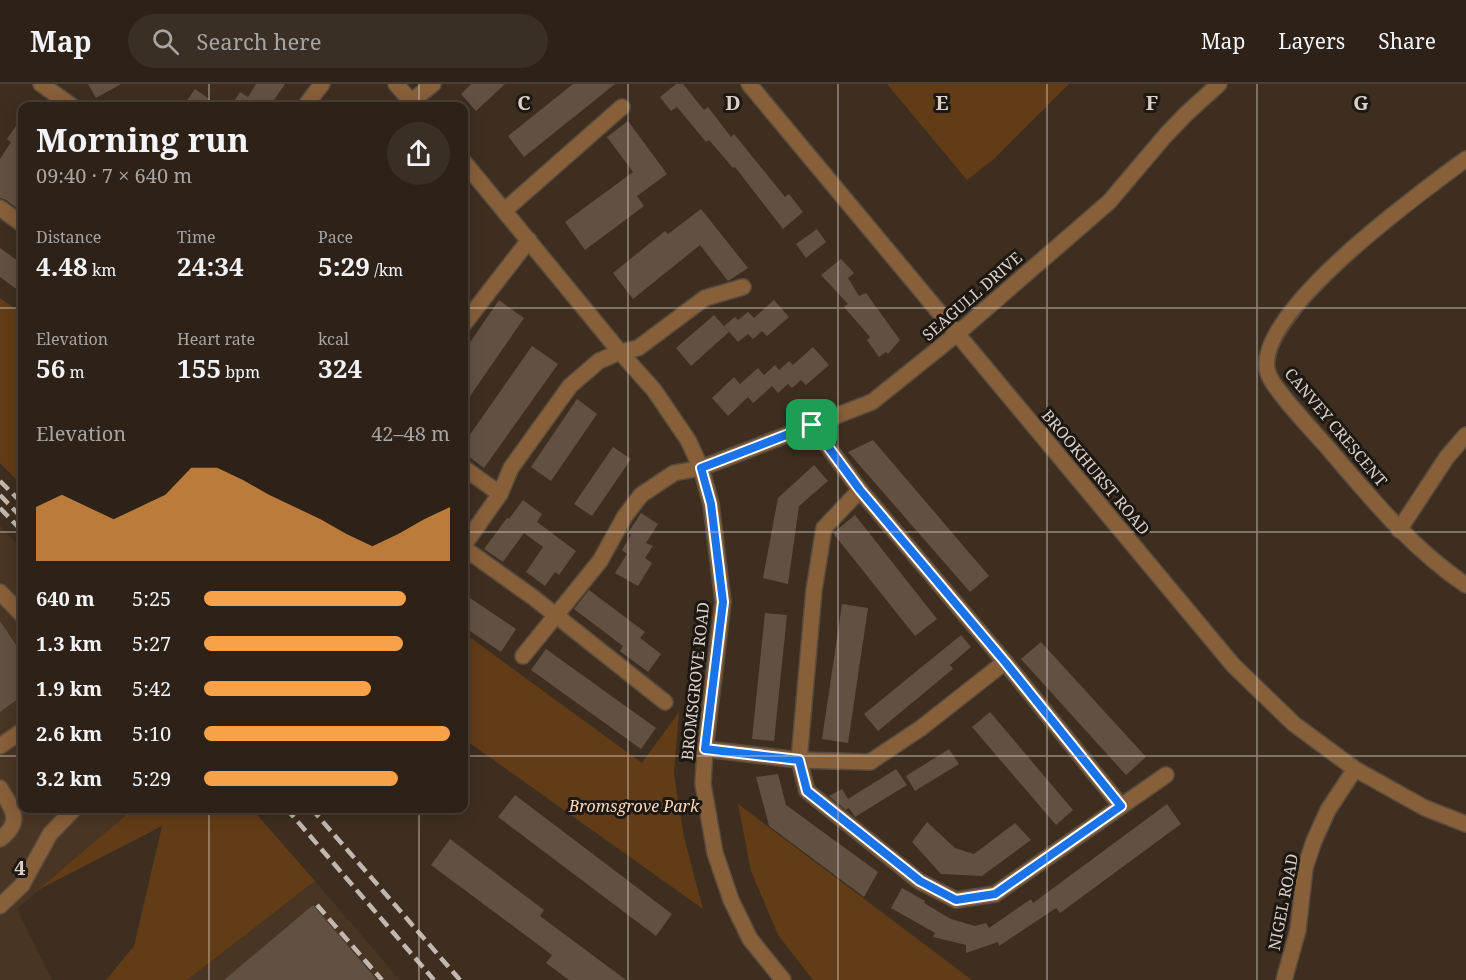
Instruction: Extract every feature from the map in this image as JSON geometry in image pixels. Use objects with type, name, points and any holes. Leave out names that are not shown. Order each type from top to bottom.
[{"type":"street","points":[[308,102],[322,84]]},
{"type":"street","points":[[396,84],[411,102]]},
{"type":"street","points":[[415,102],[433,84]]},
{"type":"street","name":"BROOKHURST ROAD","points":[[749,84],[1233,665],[1293,724],[1355,769],[1425,808],[1466,824]]},
{"type":"street","name":"SEAGULL DRIVE","points":[[522,656],[600,561],[625,516],[641,495],[674,473],[701,468],[872,402],[958,333],[1109,202],[1165,136],[1219,84]]},
{"type":"street","points":[[45,85],[67,102]]},
{"type":"street","points":[[505,210],[622,107]]},
{"type":"street","name":"CANVEY CRESCENT","points":[[1466,159],[1368,234],[1330,268],[1282,325],[1267,357],[1268,373],[1278,389],[1399,530],[1466,585]]},
{"type":"street","name":"BROMSGROVE ROAD","points":[[468,167],[620,352],[654,390],[688,440],[701,468],[711,504],[723,602],[705,749],[703,784],[715,853],[724,880],[750,939],[783,980]]},
{"type":"street","points":[[0,208],[18,221]]},
{"type":"street","points":[[468,319],[529,240]]},
{"type":"street","points":[[468,540],[500,494],[511,468],[570,386],[599,361],[620,352],[638,348],[705,298],[743,286]]},
{"type":"street","points":[[812,425],[860,490],[1005,662],[1121,806]]},
{"type":"street","points":[[1399,530],[1447,457],[1466,435]]},
{"type":"street","points":[[468,471],[500,494]]},
{"type":"street","points":[[860,490],[824,528],[814,590],[799,760],[807,791],[920,881],[956,900],[995,894],[1166,775]]},
{"type":"street","points":[[468,549],[665,702]]},
{"type":"street","points":[[0,592],[18,611]]},
{"type":"street","points":[[705,749],[799,760],[870,762],[921,728],[1005,662]]},
{"type":"street","points":[[0,746],[18,734]]},
{"type":"street","name":"NIGEL ROAD","points":[[1284,980],[1298,930],[1305,868],[1314,841],[1328,810],[1355,769]]},
{"type":"street","points":[[0,788],[10,805],[14,819],[11,829],[0,839]]},
{"type":"street","points":[[0,906],[22,885],[50,834],[70,813]]},
{"type":"shaded area","points":[[0,526],[18,546],[18,813],[128,813],[17,909],[52,980],[0,980]]},
{"type":"shaded area","points":[[315,881],[400,980],[187,980]]},
{"type":"green space","points":[[887,84],[1069,84],[994,159],[967,180]]},
{"type":"green space","points":[[0,298],[18,311],[18,481],[0,463]]},
{"type":"green space","name":"Bromsgrove Park","points":[[468,636],[642,763],[679,712],[674,774],[684,837],[703,909],[468,742]]},
{"type":"green space","points":[[738,804],[972,980],[813,980],[778,935],[751,871]]},
{"type":"green space","points":[[128,813],[256,813],[315,881],[187,980],[106,980],[134,946],[162,826],[38,890]]},
{"type":"building","points":[[88,84],[121,84],[96,98]]},
{"type":"building","points":[[256,84],[285,84],[273,102],[234,102],[240,92],[248,97]]},
{"type":"building","points":[[471,84],[505,84],[476,111],[461,94]]},
{"type":"building","points":[[573,84],[615,84],[524,157],[508,136]]},
{"type":"building","points":[[676,84],[683,84],[704,110],[708,107],[731,137],[734,134],[785,197],[789,194],[803,212],[783,229],[735,167],[733,168],[709,140],[706,142],[677,107],[671,111],[660,97]]},
{"type":"building","points":[[195,89],[213,102],[186,102]]},
{"type":"building","points":[[628,121],[667,174],[637,196],[644,206],[585,250],[565,222],[633,172],[607,137]]},
{"type":"building","points":[[18,123],[18,209],[0,198],[0,159],[11,142],[7,139]]},
{"type":"building","points":[[701,209],[748,268],[728,281],[700,245],[633,299],[613,273],[665,231],[668,234]]},
{"type":"building","points":[[817,229],[826,242],[806,258],[796,244]]},
{"type":"building","points":[[0,248],[18,261],[18,290],[0,277]]},
{"type":"building","points":[[841,259],[854,273],[848,278],[859,296],[866,293],[900,340],[888,354],[886,352],[879,357],[867,340],[870,337],[844,307],[848,304],[821,275]]},
{"type":"building","points":[[499,300],[524,318],[468,399],[468,345]]},
{"type":"building","points":[[774,300],[789,317],[767,336],[762,331],[753,339],[748,334],[738,342],[724,326],[735,317],[738,320],[748,312],[754,318]]},
{"type":"building","points":[[714,315],[729,332],[691,366],[676,348]]},
{"type":"building","points":[[532,346],[558,364],[484,468],[468,456],[468,437]]},
{"type":"building","points":[[813,347],[829,365],[806,385],[801,380],[792,388],[788,384],[778,393],[772,386],[753,403],[748,397],[728,416],[712,398],[734,377],[740,384],[758,368],[764,375],[775,365],[779,370],[789,361],[793,365]]},
{"type":"building","points":[[577,399],[597,414],[551,481],[531,467]]},
{"type":"building","points":[[873,440],[989,576],[970,592],[848,452]]},
{"type":"building","points":[[613,447],[631,459],[592,516],[574,504]]},
{"type":"building","points":[[814,465],[828,481],[799,506],[788,584],[763,578],[778,498]]},
{"type":"building","points":[[523,500],[542,514],[537,522],[576,551],[559,575],[555,572],[545,586],[526,572],[543,547],[524,533],[503,562],[484,549]]},
{"type":"building","points":[[641,513],[658,524],[646,543],[653,546],[645,558],[652,563],[638,586],[615,573],[627,554],[622,550],[631,535],[628,533]]},
{"type":"building","points":[[855,515],[937,619],[915,636],[833,533]]},
{"type":"building","points":[[589,590],[645,632],[640,638],[661,654],[648,672],[620,651],[623,646],[574,609]]},
{"type":"building","points":[[468,597],[516,629],[501,652],[468,630]]},
{"type":"building","points":[[842,604],[868,608],[848,743],[822,739]]},
{"type":"building","points":[[765,613],[787,615],[774,741],[752,739]]},
{"type":"building","points":[[0,621],[18,648],[18,699],[0,712]]},
{"type":"building","points":[[961,635],[971,647],[950,665],[953,669],[878,731],[864,714]]},
{"type":"building","points":[[1041,642],[1146,757],[1126,775],[1021,659]]},
{"type":"building","points":[[546,649],[656,728],[641,749],[531,670]]},
{"type":"building","points":[[990,712],[1073,810],[1056,825],[972,727]]},
{"type":"building","points":[[949,749],[959,764],[915,791],[906,776]]},
{"type":"building","points":[[896,769],[907,785],[855,817],[849,808],[846,810],[829,796],[842,789],[848,799]]},
{"type":"building","points":[[778,774],[786,805],[878,872],[864,897],[769,826],[756,777]]},
{"type":"building","points":[[515,795],[672,914],[656,936],[498,817]]},
{"type":"building","points":[[1167,804],[1181,824],[1060,913],[1056,908],[999,946],[998,942],[966,953],[966,945],[933,937],[935,933],[891,908],[902,888],[951,919],[975,926],[986,923],[989,928],[1031,899],[1033,903]]},
{"type":"building","points":[[927,822],[955,848],[974,854],[1015,823],[1031,840],[982,876],[941,874],[912,842]]},
{"type":"building","points":[[450,839],[544,910],[540,916],[626,980],[569,980],[546,963],[552,955],[431,865]]},
{"type":"building","points":[[313,905],[377,980],[224,980]]},
{"type":"railway","points":[[0,481],[18,499]]},
{"type":"railway","points":[[0,495],[18,514]]},
{"type":"railway","points":[[0,508],[18,527]]},
{"type":"railway","points":[[290,813],[434,980]]},
{"type":"railway","points":[[315,813],[460,980]]},
{"type":"railway","points":[[317,905],[382,980]]},
{"type":"route","points":[[812,425],[838,464],[1005,662],[1121,806],[995,894],[956,900],[920,881],[807,791],[799,760],[705,749],[723,602],[711,504],[701,468],[812,425]]}]
